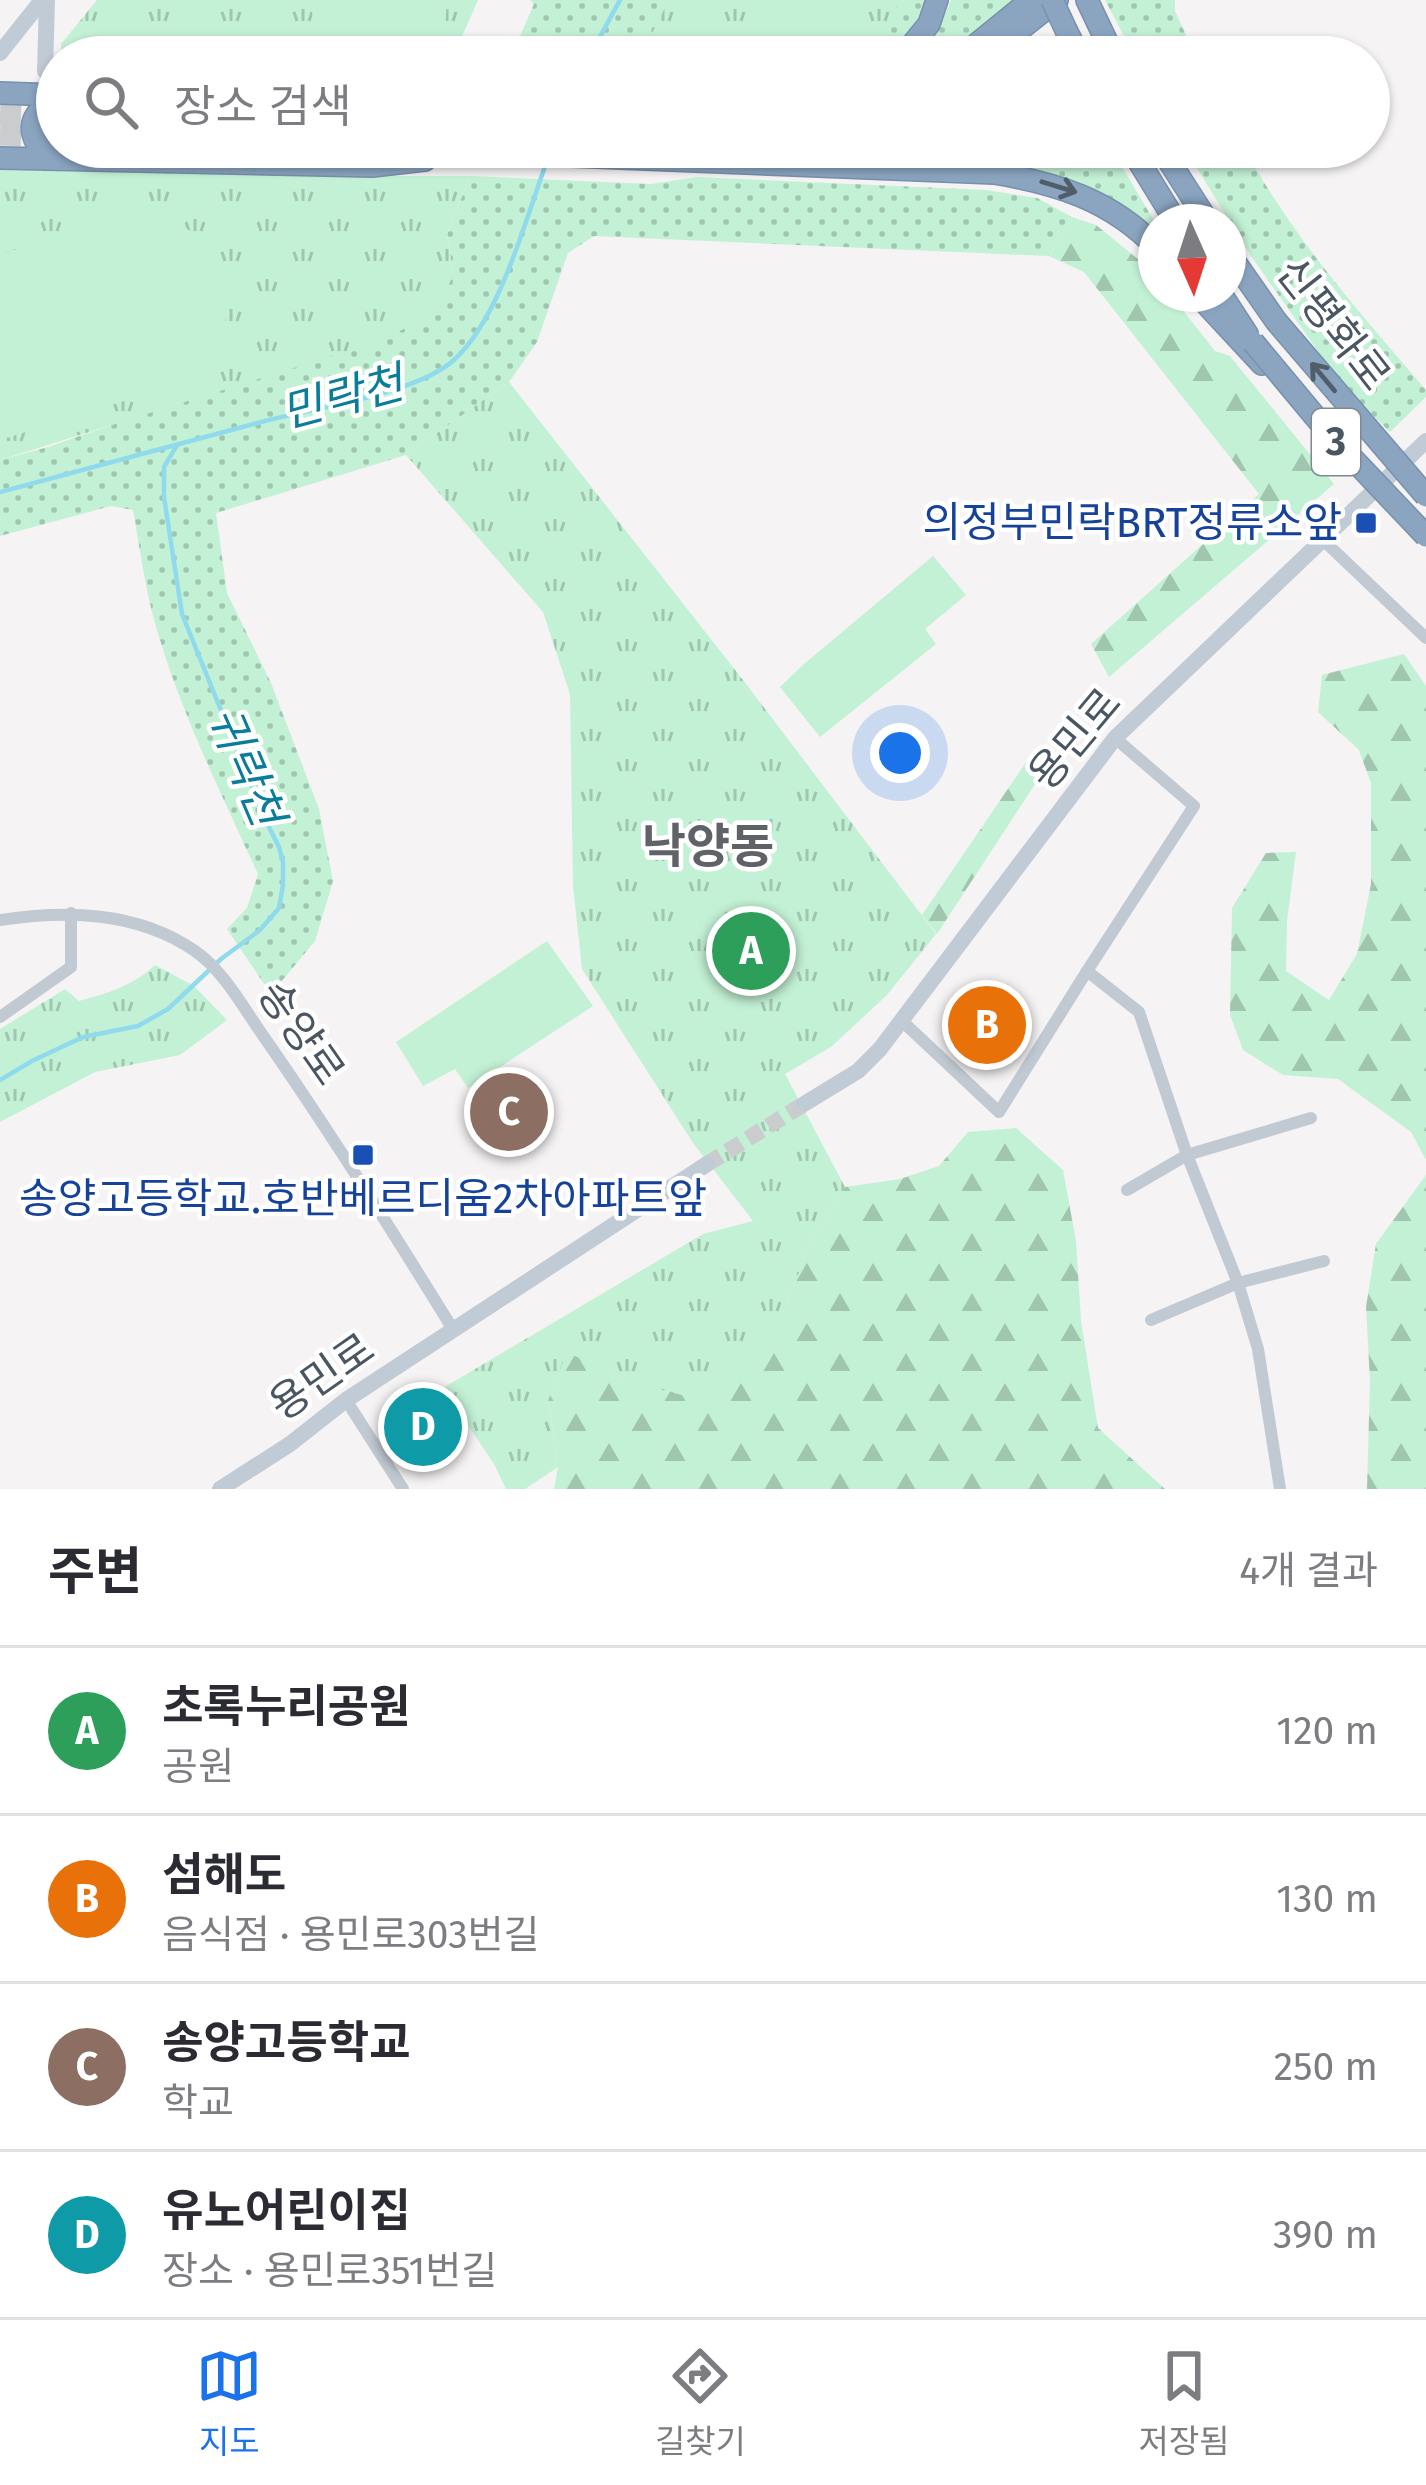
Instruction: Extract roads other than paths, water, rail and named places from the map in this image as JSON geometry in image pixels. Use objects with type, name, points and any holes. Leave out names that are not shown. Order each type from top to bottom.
[{"type":"highway","points":[[919,36],[937,0]]},
{"type":"highway","points":[[987,36],[1031,0]]},
{"type":"highway","points":[[1010,36],[1054,0],[1069,36]]},
{"type":"highway","points":[[1090,6],[1104,36]]},
{"type":"highway","points":[[0,93],[36,96]]},
{"type":"highway","points":[[0,158],[36,159]]},
{"type":"highway","points":[[886,168],[1026,178],[1081,193],[1138,231]]},
{"type":"highway","points":[[1143,168],[1164,204]]},
{"type":"highway","points":[[1173,168],[1196,204]]},
{"type":"highway","name":"신평화로","points":[[1246,278],[1276,321],[1426,496]]},
{"type":"highway","points":[[1215,312],[1249,345]]},
{"type":"highway","name":"신평화로","points":[[1231,312],[1249,345],[1426,536]]},
{"type":"street","points":[[0,53],[44,0]]},
{"type":"street","points":[[44,0],[45,36]]},
{"type":"street","name":"용민로","points":[[804,1104],[858,1071],[880,1049],[1115,738],[1426,441]]},
{"type":"street","points":[[1323,540],[1426,638]]},
{"type":"street","points":[[902,1021],[999,1112],[1194,806],[1115,738]]},
{"type":"street","points":[[0,1017],[71,968],[71,913]]},
{"type":"street","name":"송양로","points":[[0,920],[71,913],[125,920],[199,953],[227,985],[336,1140],[454,1331]]},
{"type":"street","points":[[1087,970],[1139,1012],[1258,1349],[1280,1489]]},
{"type":"street","points":[[1127,1190],[1187,1155],[1311,1118]]},
{"type":"street","name":"용민로","points":[[220,1489],[290,1444],[346,1400],[707,1164]]},
{"type":"street","points":[[1151,1320],[1238,1283],[1324,1261]]},
{"type":"street","points":[[346,1400],[403,1489]]},
{"type":"waterway","name":"민락천","points":[[600,36],[620,0]]},
{"type":"waterway","name":"민락천","points":[[0,492],[366,398],[439,371],[471,341],[499,293],[545,168]]},
{"type":"waterway","name":"귀락천","points":[[0,1080],[83,1037],[138,1026],[168,1009],[279,908],[283,885],[279,847],[182,614],[164,497],[164,467],[177,445]]},
{"type":"tunnel","points":[[0,115],[36,116]]},
{"type":"tunnel","points":[[0,135],[36,136]]},
{"type":"tunnel","points":[[707,1164],[804,1104]]},
{"type":"place","name":"의정부민락BRT정류소앞","points":[[1366,523]]},
{"type":"place","name":"초록누리공원","points":[[751,951]]},
{"type":"place","name":"섬해도","points":[[987,1025]]},
{"type":"place","name":"송양고등학교","points":[[509,1112]]},
{"type":"place","name":"송양고등학교.호반베르디움2차아파트앞","points":[[363,1155]]},
{"type":"place","name":"유노어린이집","points":[[423,1427]]},
{"type":"district","name":"낙양동","points":[[708,847]]}]
